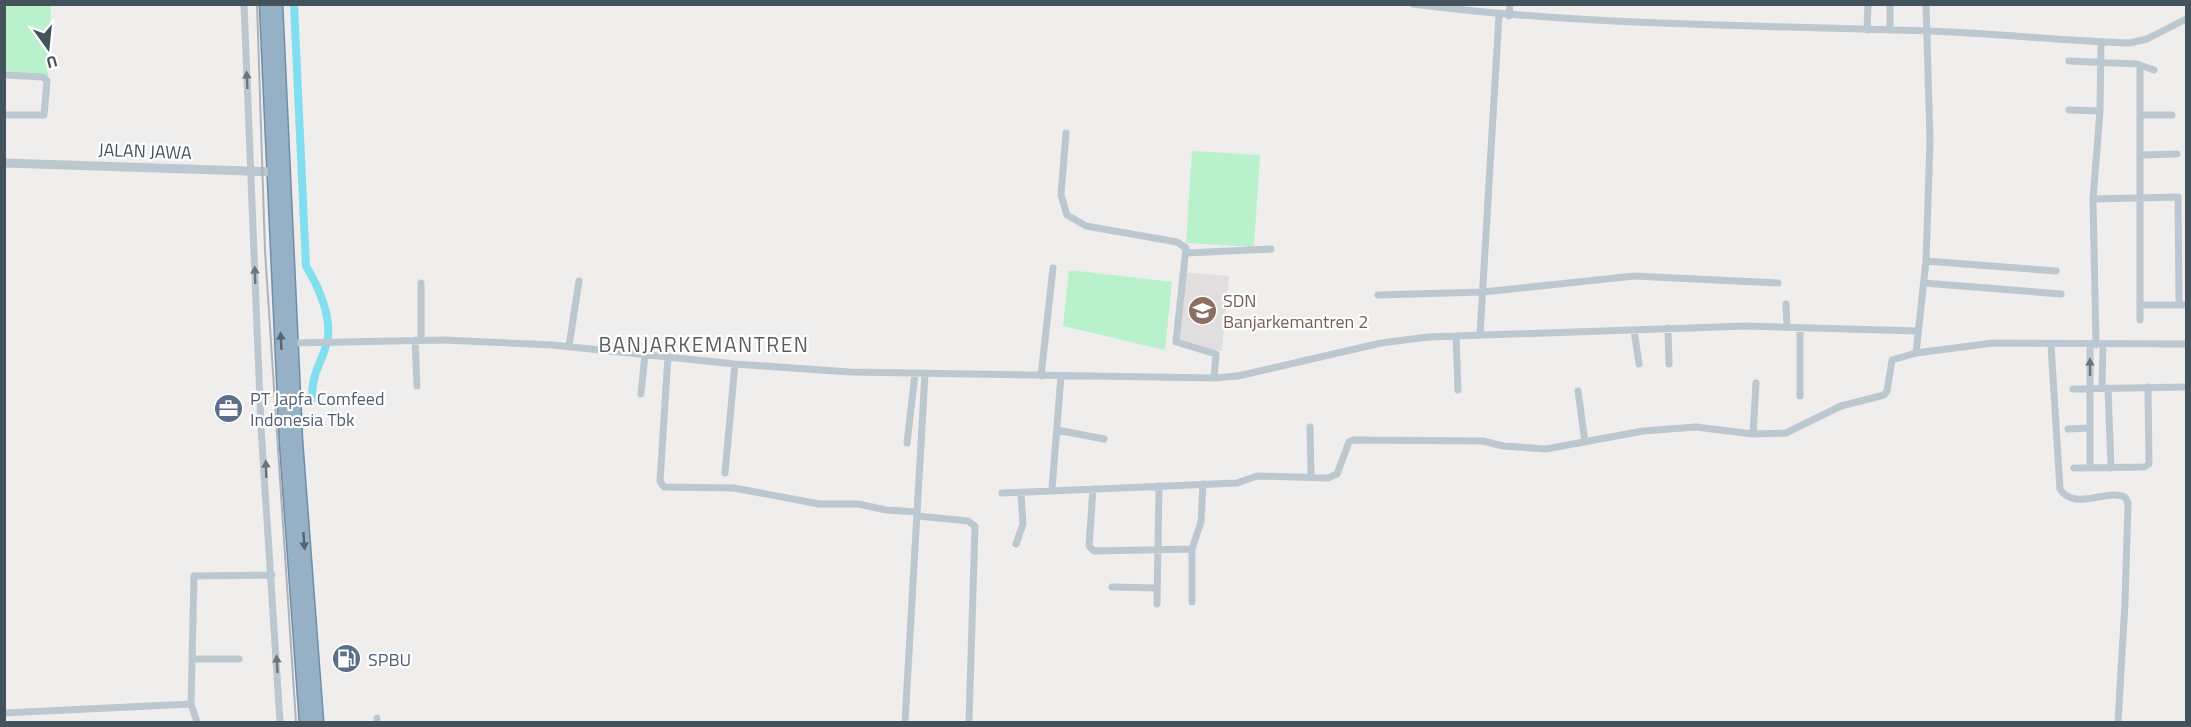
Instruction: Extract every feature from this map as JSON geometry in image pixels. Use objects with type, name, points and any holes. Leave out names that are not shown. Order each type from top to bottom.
[{"type":"highway","points":[[266,4],[292,343],[317,723]]},
{"type":"highway","points":[[276,4],[286,442],[306,723]]},
{"type":"street","points":[[244,4],[261,427],[280,723]]},
{"type":"street","points":[[1413,4],[1509,16],[1927,31],[2101,42],[2138,42],[2187,19]]},
{"type":"street","points":[[1509,16],[1510,4]]},
{"type":"street","points":[[1867,30],[1868,4]]},
{"type":"street","points":[[1890,4],[1890,30]]},
{"type":"street","points":[[1916,353],[1926,261],[1930,141],[1926,4]]},
{"type":"street","points":[[1480,335],[1499,15]]},
{"type":"street","points":[[2091,468],[2090,389],[2096,345],[2093,199],[2100,111],[2101,42]]},
{"type":"street","points":[[2069,61],[2140,65],[2154,70]]},
{"type":"street","points":[[2140,65],[2142,155],[2140,320]]},
{"type":"street","points":[[4,75],[43,77],[47,81],[44,115],[4,115]]},
{"type":"street","points":[[2069,110],[2100,111]]},
{"type":"street","points":[[2141,115],[2172,115]]},
{"type":"street","points":[[1066,133],[1061,195],[1067,215],[1086,226],[1184,244],[1187,253],[1176,340],[1180,345],[1216,354],[1214,378]]},
{"type":"street","points":[[2142,155],[2177,154]]},
{"type":"street","name":"JALAN JAWA","points":[[4,163],[279,172]]},
{"type":"street","points":[[2093,199],[2179,198],[2183,305],[2141,305]]},
{"type":"street","points":[[1187,253],[1271,249]]},
{"type":"street","points":[[1926,261],[2056,271]]},
{"type":"street","points":[[1041,376],[1053,268]]},
{"type":"street","points":[[1378,295],[1483,292],[1634,276],[1778,283]]},
{"type":"street","points":[[569,346],[579,281]]},
{"type":"street","points":[[417,386],[421,283]]},
{"type":"street","points":[[1924,283],[2061,294]]},
{"type":"street","points":[[1786,304],[1786,327]]},
{"type":"street","points":[[292,343],[418,340],[569,346],[735,364],[915,374],[1214,378],[1238,376],[1381,343],[1456,336],[1668,328],[1786,327],[1917,331]]},
{"type":"street","points":[[1668,328],[1669,364]]},
{"type":"street","points":[[1800,328],[1800,396]]},
{"type":"street","points":[[1634,330],[1639,364]]},
{"type":"street","points":[[1456,336],[1458,390]]},
{"type":"street","points":[[1002,493],[1021,494],[1052,489],[1237,483],[1257,476],[1328,478],[1337,474],[1349,442],[1353,440],[1483,441],[1530,449],[1585,442],[1642,431],[1696,427],[1753,434],[1786,433],[1841,406],[1884,395],[1892,360],[1916,353],[1993,343],[2187,344]]},
{"type":"street","points":[[2051,344],[2060,489],[2063,494],[2078,498],[2095,499],[2119,494],[2125,497],[2127,503],[2125,603],[2118,723]]},
{"type":"street","points":[[2096,345],[2105,388],[2111,468]]},
{"type":"street","points":[[641,394],[645,354]]},
{"type":"street","points":[[668,356],[660,481],[664,487],[734,488],[819,504],[858,504],[968,521],[975,526],[969,723]]},
{"type":"street","points":[[725,473],[735,364]]},
{"type":"street","points":[[907,443],[915,374]]},
{"type":"street","points":[[905,723],[925,374]]},
{"type":"street","points":[[1052,489],[1061,376]]},
{"type":"street","points":[[1753,434],[1756,383]]},
{"type":"street","points":[[2074,468],[2144,467],[2150,461],[2148,387]]},
{"type":"street","points":[[2073,389],[2187,387]]},
{"type":"street","points":[[1578,391],[1585,442]]},
{"type":"street","points":[[1310,427],[1311,476]]},
{"type":"street","points":[[2068,429],[2090,428]]},
{"type":"street","points":[[1057,430],[1104,439]]},
{"type":"street","points":[[1192,602],[1192,549],[1201,522],[1203,484]]},
{"type":"street","points":[[1156,604],[1159,486]]},
{"type":"street","points":[[1093,489],[1091,549],[1094,551],[1192,549]]},
{"type":"street","points":[[1016,544],[1023,524],[1021,494]]},
{"type":"street","points":[[197,723],[191,704],[194,576],[272,575]]},
{"type":"street","points":[[1112,586],[1157,588]]},
{"type":"street","points":[[192,659],[239,659]]},
{"type":"street","points":[[4,713],[191,704]]},
{"type":"shaded area","name":"SDN Banjarkemantren 2","points":[[1182,272],[1229,276],[1222,351],[1175,343]]},
{"type":"green space","points":[[4,5],[51,5],[48,77],[5,74]]},
{"type":"green space","points":[[1192,151],[1260,155],[1254,247],[1186,243]]},
{"type":"green space","points":[[1069,270],[1172,282],[1165,350],[1063,326]]},
{"type":"waterway","points":[[294,4],[306,266],[320,294],[328,326],[326,346],[313,383],[312,399]]},
{"type":"railway","points":[[257,4],[265,251],[296,722]]},
{"type":"place","name":"SDN Banjarkemantren 2","points":[[1202,310]]},
{"type":"place","name":"PT Japfa Comfeed Indonesia Tbk","points":[[229,408]]},
{"type":"place","name":"SPBU","points":[[347,659]]},
{"type":"district","name":"BANJARKEMANTREN","points":[[704,344]]}]
